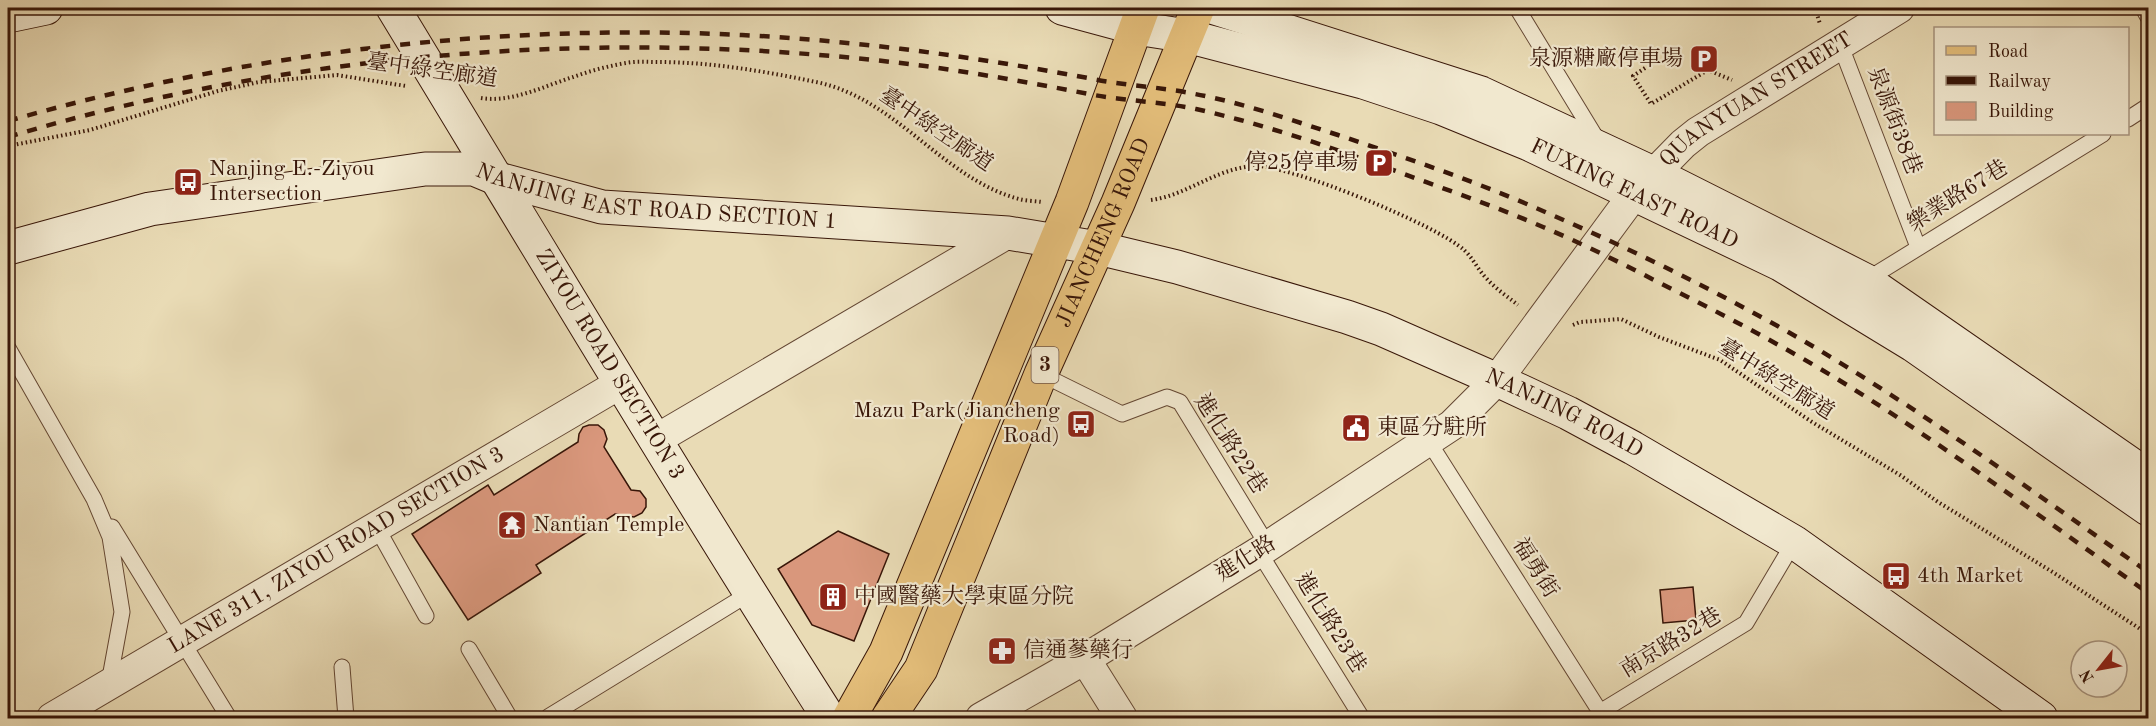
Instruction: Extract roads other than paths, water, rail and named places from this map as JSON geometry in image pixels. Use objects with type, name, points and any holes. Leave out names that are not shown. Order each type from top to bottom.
[{"type":"main road","name":"JIANCHENG ROAD","points":[[849,718],[886,652],[1030,237],[1072,202],[1139,18]]},
{"type":"main road","name":"JIANCHENG ROAD","points":[[888,718],[921,669],[1041,374],[1118,203],[1192,22]]},
{"type":"street","points":[[8,16],[46,8]]},
{"type":"street","name":"ZIYOU ROAD SECTION 3","points":[[393,8],[621,383],[829,718]]},
{"type":"street","name":"FUXING EAST ROAD","points":[[1062,8],[1192,22],[1442,108],[1529,144],[1645,184],[1865,280],[2148,476]]},
{"type":"street","name":"FUXING EAST ROAD","points":[[1215,8],[1481,93],[1604,151],[1645,184],[1913,345],[2148,508]]},
{"type":"street","name":"QUANYUAN STREET","points":[[1497,380],[1540,320],[1645,184],[1683,144],[1698,132],[1899,8]]},
{"type":"street","name":"NANJING EAST ROAD SECTION 1","points":[[8,248],[150,209],[425,169],[474,169],[498,179],[602,207],[1030,237]]},
{"type":"street","points":[[657,439],[1030,237]]},
{"type":"street","name":"NANJING ROAD","points":[[1030,237],[1098,248],[1177,267],[1347,317],[1381,329],[1578,418],[1794,542],[2041,718]]},
{"type":"street","name":"進化路","points":[[981,718],[1085,659],[1264,549],[1428,442],[1452,425],[1497,380]]},
{"type":"street","name":"LANE 311, ZIYOU ROAD SECTION 3","points":[[52,718],[621,383]]},
{"type":"street","points":[[1085,659],[1122,718]]},
{"type":"lane","points":[[1517,8],[1604,151]]},
{"type":"lane","points":[[2143,8],[2148,17]]},
{"type":"lane","name":"泉源街38巷","points":[[1840,44],[1918,247]]},
{"type":"lane","points":[[2129,117],[2148,106]]},
{"type":"lane","name":"樂業路67巷","points":[[1841,302],[1865,280],[2101,135]]},
{"type":"lane","points":[[9,353],[94,499],[229,718]]},
{"type":"lane","name":"進化路22巷","points":[[1041,374],[1122,414],[1167,397],[1180,402],[1264,549]]},
{"type":"lane","name":"福勇街","points":[[1428,442],[1602,715]]},
{"type":"lane","points":[[94,499],[110,537],[122,612],[109,686]]},
{"type":"lane","points":[[377,528],[426,616]]},
{"type":"lane","name":"南京路32巷","points":[[1602,715],[1746,623],[1794,542]]},
{"type":"lane","name":"進化路23巷","points":[[1264,549],[1362,718]]},
{"type":"lane","points":[[548,717],[750,593]]},
{"type":"lane","points":[[469,649],[510,718]]},
{"type":"lane","points":[[342,667],[346,718]]},
{"type":"railway","points":[[8,121],[97,97],[188,77],[372,48],[464,39],[650,32],[742,35],[874,46],[962,57],[1213,98],[1267,112],[1473,182],[1583,229],[1707,288],[1797,337],[1887,392],[2148,572]]},
{"type":"railway","points":[[8,137],[119,107],[232,83],[347,66],[463,54],[579,48],[695,48],[811,54],[925,66],[1107,97],[1196,109],[1301,138],[1491,206],[1571,240],[1683,295],[1789,351],[1866,397],[1973,469],[2148,593]]},
{"type":"place","name":"泉源糖廠停車場","points":[[1704,59]]},
{"type":"place","name":"停25停車場","points":[[1379,163]]},
{"type":"place","name":"Nanjing E.-Ziyou Intersection","points":[[188,182]]},
{"type":"place","name":"Mazu Park(Jiancheng Road)","points":[[1081,424]]},
{"type":"place","name":"東區分駐所","points":[[1356,428]]},
{"type":"place","name":"Nantian Temple","points":[[512,525]]},
{"type":"place","name":"4th Market","points":[[1896,576]]},
{"type":"place","name":"中國醫藥大學東區分院","points":[[833,597]]},
{"type":"place","name":"信通蔘藥行","points":[[1002,651]]}]
